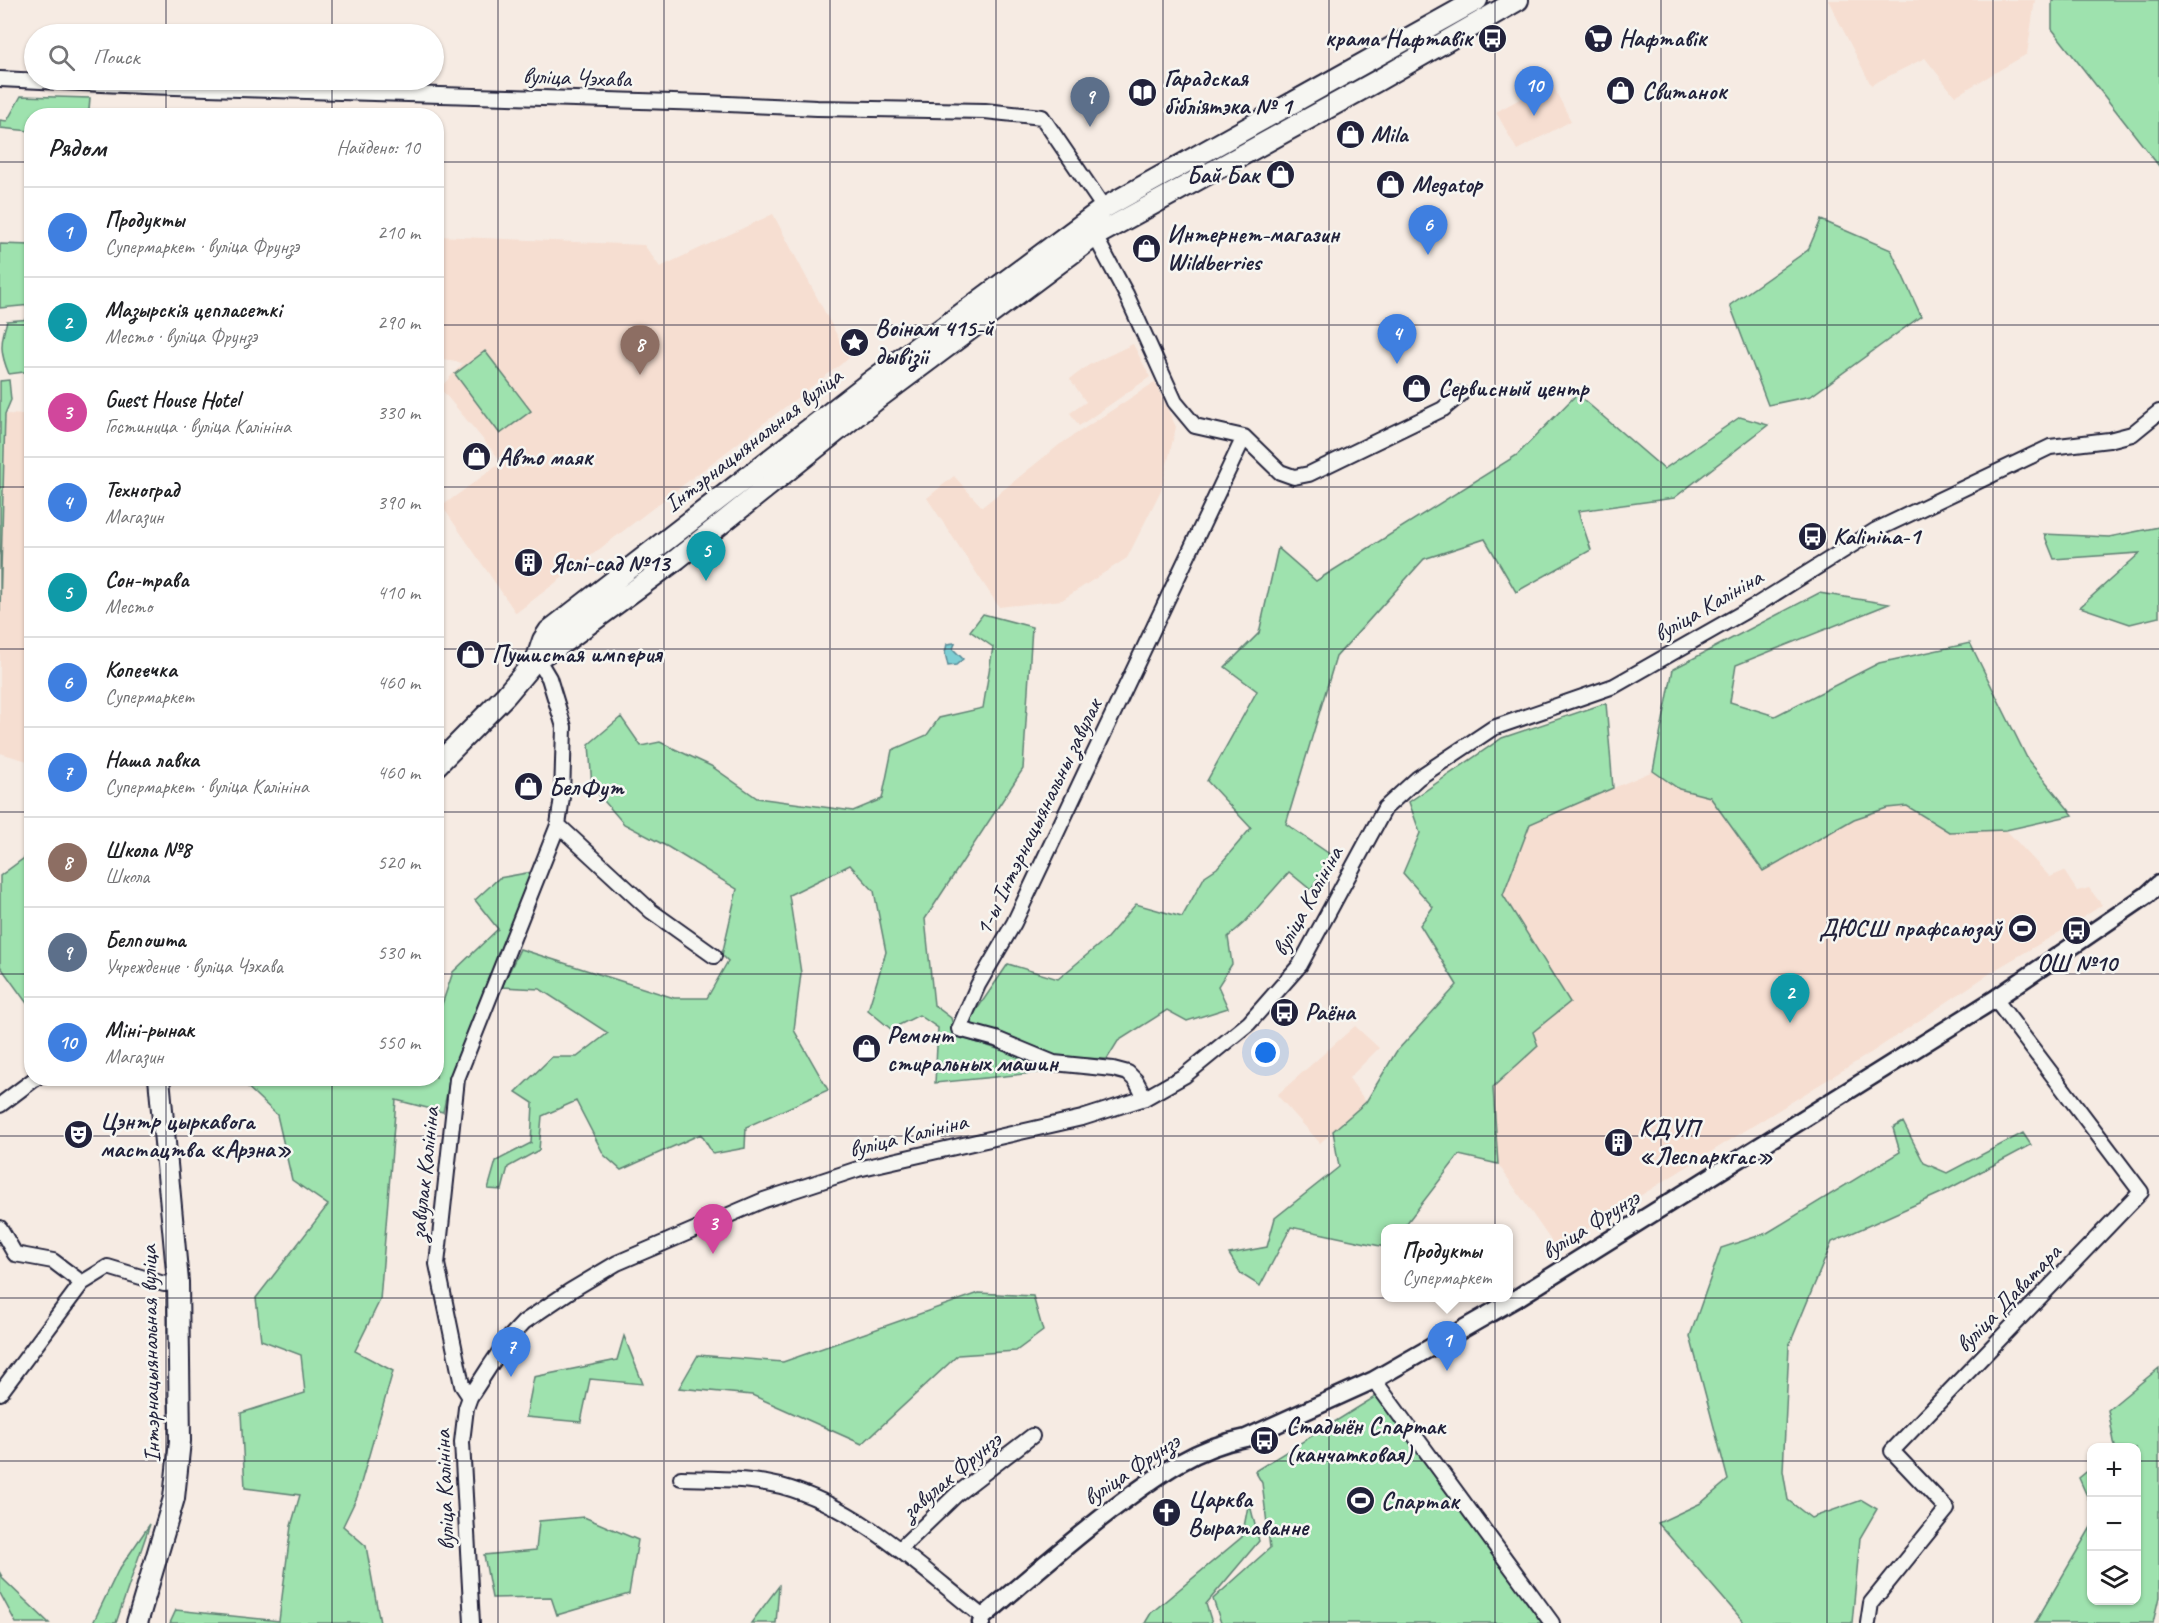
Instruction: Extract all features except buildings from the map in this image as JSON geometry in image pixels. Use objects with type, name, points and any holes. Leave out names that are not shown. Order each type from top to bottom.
[{"type":"main road","name":"Інтэрнацыянальная вуліца","points":[[444,758],[506,695],[537,658],[560,645],[677,559],[876,389],[1104,208],[1478,0]]},
{"type":"main road","name":"Інтэрнацыянальная вуліца","points":[[876,389],[1095,236],[1367,87],[1518,0]]},
{"type":"main road","name":"Інтэрнацыянальная вуліца","points":[[137,1623],[174,1498],[180,1441],[178,1282],[160,1086]]},
{"type":"street","name":"вуліца Чэхава","points":[[0,79],[24,80]]},
{"type":"street","name":"вуліца Чэхава","points":[[268,90],[817,108],[985,111],[1042,117],[1104,208]]},
{"type":"street","points":[[1104,208],[1114,225]]},
{"type":"street","points":[[1095,236],[1126,294],[1175,402],[1195,426],[1244,437],[1280,472],[1294,477],[1309,474],[1443,408],[1461,394]]},
{"type":"street","name":"вуліца Калініна","points":[[472,1623],[462,1442],[466,1408],[470,1397],[509,1338],[524,1322],[616,1263],[764,1200],[858,1169],[1082,1118],[1145,1098],[1184,1076],[1249,1023],[1300,965],[1385,808],[1427,771],[1493,728],[1614,686],[1758,604],[1876,530],[2050,447],[2109,440],[2132,434],[2159,412]]},
{"type":"street","name":"1-ы Інтэрнацыянальны завулак","points":[[1145,1098],[1136,1081],[1128,1073],[1113,1068],[1054,1063],[996,1039],[959,1029],[978,985],[1014,923],[1244,437]]},
{"type":"street","name":"завулак Калініна","points":[[470,1397],[462,1385],[437,1264],[457,1079],[558,825],[562,797],[564,727],[549,678],[537,658]]},
{"type":"street","points":[[558,825],[651,911],[714,956]]},
{"type":"street","name":"вуліца Фрунзэ","points":[[1513,1300],[1995,999],[2147,895],[2159,884]]},
{"type":"street","name":"вуліца Даватара","points":[[1869,1623],[1871,1603],[1947,1509],[1892,1451],[2141,1192],[1995,999]]},
{"type":"street","points":[[0,1105],[25,1086]]},
{"type":"street","points":[[0,1228],[15,1254],[53,1261],[82,1283]]},
{"type":"street","points":[[0,1393],[82,1283],[108,1267],[164,1284],[178,1282]]},
{"type":"street","name":"вуліца Фрунзэ","points":[[982,1620],[1062,1548],[1146,1484],[1185,1458],[1224,1442],[1246,1438],[1374,1380],[1510,1302]]},
{"type":"street","points":[[1374,1380],[1552,1623]]},
{"type":"street","name":"завулак Фрунзэ","points":[[899,1550],[957,1494],[1032,1437]]},
{"type":"street","name":"завулак Фрунзэ","points":[[681,1478],[731,1479],[780,1486],[836,1506],[899,1550],[982,1620]]},
{"type":"shaded area","points":[[1828,0],[2035,0],[2027,54],[1955,96],[1925,58],[1871,85]]},
{"type":"shaded area","points":[[1551,82],[1571,121],[1517,150],[1496,112]]},
{"type":"shaded area","points":[[773,214],[849,358],[516,613],[444,509],[444,505],[502,462],[444,393],[444,384],[463,363],[444,360],[444,236],[644,245],[660,267]]},
{"type":"shaded area","points":[[1133,344],[1150,377],[1079,426],[1070,413],[1086,402],[1070,379],[1089,365]]},
{"type":"shaded area","points":[[1155,382],[1176,427],[1161,490],[1127,558],[1062,600],[999,607],[927,498],[954,476],[982,507],[1059,445]]},
{"type":"shaded area","points":[[5,414],[24,415],[24,760],[0,753],[0,611]]},
{"type":"shaded area","name":"КДУП «Леспаркгас»","points":[[1653,771],[1679,789],[1710,797],[1763,871],[1854,819],[1891,806],[1907,806],[1949,832],[2006,830],[2050,877],[2064,871],[2077,891],[2089,888],[2102,905],[1998,968],[1872,1052],[1556,1248],[1498,1164],[1493,1087],[1538,1046],[1533,1032],[1570,1002],[1503,895],[1530,824]]},
{"type":"shaded area","points":[[1355,1026],[1379,1048],[1349,1078],[1366,1102],[1320,1143],[1277,1095]]},
{"type":"green space","points":[[2052,0],[2159,0],[2159,166],[2052,29]]},
{"type":"green space","points":[[21,96],[90,98],[89,108],[24,108],[24,130],[0,128],[0,120],[7,121]]},
{"type":"green space","points":[[1821,220],[1891,250],[1921,316],[1811,396],[1768,405],[1730,305],[1808,250]]},
{"type":"green space","points":[[0,244],[24,245],[24,306],[0,308]]},
{"type":"green space","points":[[24,320],[24,372],[9,374],[4,360],[2,348],[7,321]]},
{"type":"green space","points":[[485,351],[531,411],[500,434],[455,374]]},
{"type":"green space","points":[[9,380],[11,400],[5,414],[0,611],[0,381]]},
{"type":"green space","points":[[1577,394],[1664,469],[1740,417],[1768,425],[1674,498],[1578,511],[1591,550],[1516,592],[1485,539],[1424,559],[1336,657],[1286,824],[1331,855],[1311,890],[1289,872],[1245,922],[1228,937],[1232,964],[1218,986],[1228,1008],[1187,1021],[1167,1010],[1118,1041],[1107,1059],[1058,1057],[967,1024],[1008,964],[1058,979],[1106,939],[1136,904],[1182,917],[1205,876],[1217,868],[1251,828],[1207,781],[1257,691],[1225,667],[1259,633],[1278,548],[1316,581],[1517,455]]},
{"type":"green space","points":[[2159,527],[2159,617],[2130,624],[2080,607],[2140,553],[2054,559],[2044,534],[2109,537]]},
{"type":"green space","points":[[1819,593],[1889,604],[1736,665],[1730,702],[1775,716],[1879,663],[1970,643],[2028,760],[2073,815],[2006,830],[1949,832],[1907,806],[1887,808],[1854,819],[1763,871],[1710,797],[1679,789],[1653,771],[1673,669]]},
{"type":"green space","points":[[983,614],[1032,627],[1023,769],[925,919],[934,1005],[951,1018],[956,1036],[1064,1070],[935,1083],[938,1028],[919,1015],[891,1029],[868,1010],[886,952],[874,891],[850,865],[789,895],[801,973],[794,1030],[828,1090],[746,1127],[745,1148],[713,1154],[701,1134],[621,1170],[604,1155],[576,1101],[542,1116],[539,1150],[508,1167],[502,1190],[488,1189],[496,1161],[531,1143],[533,1103],[516,1092],[552,1057],[577,1057],[608,1033],[540,989],[502,987],[520,949],[674,998],[707,998],[728,961],[722,955],[737,889],[668,847],[624,824],[592,787],[589,744],[621,717],[641,746],[660,742],[711,766],[757,798],[853,811],[882,799],[892,750],[927,735],[939,718],[983,708],[993,647],[970,631]]},
{"type":"green space","points":[[1606,703],[1613,788],[1530,824],[1503,895],[1570,1002],[1533,1032],[1538,1046],[1493,1087],[1498,1164],[1459,1155],[1406,1224],[1381,1224],[1381,1246],[1291,1227],[1260,1286],[1241,1274],[1229,1254],[1267,1247],[1275,1218],[1339,1167],[1333,1131],[1366,1102],[1396,1052],[1457,985],[1420,925],[1433,907],[1403,873],[1420,833],[1409,802],[1502,738]]},
{"type":"green space","points":[[24,858],[24,999],[0,966],[0,876]]},
{"type":"green space","points":[[532,872],[451,1074],[443,1112],[396,1100],[380,1300],[355,1351],[393,1371],[357,1497],[343,1526],[366,1546],[380,1623],[170,1623],[176,1610],[279,1621],[291,1526],[300,1495],[245,1488],[241,1413],[305,1393],[301,1355],[261,1340],[256,1298],[328,1205],[292,1180],[277,1115],[246,1086],[444,1086],[444,998],[453,972],[498,929],[475,900],[499,878]]},
{"type":"green space","points":[[1903,1122],[1924,1163],[1947,1173],[2023,1133],[2031,1145],[1941,1193],[1832,1242],[1789,1346],[1783,1471],[1788,1500],[1811,1518],[1862,1500],[1877,1509],[1860,1538],[1852,1623],[1741,1623],[1743,1621],[1658,1523],[1701,1503],[1728,1480],[1690,1336],[1721,1248],[1767,1233],[1900,1152],[1893,1128]]},
{"type":"green space","points":[[979,1293],[1033,1296],[1043,1331],[1016,1351],[958,1355],[862,1444],[752,1395],[679,1388],[698,1355],[783,1362]]},
{"type":"green space","points":[[624,1336],[643,1384],[590,1379],[581,1422],[526,1417],[534,1377],[617,1360]]},
{"type":"green space","points":[[2159,1368],[2159,1597],[2153,1623],[2035,1623],[2087,1534],[2087,1605],[2141,1605],[2141,1443],[2114,1443],[2108,1410]]},
{"type":"green space","name":"Спартак","points":[[1378,1395],[1546,1623],[1221,1623],[1213,1599],[1270,1548],[1262,1483],[1255,1471]]},
{"type":"green space","points":[[2087,1471],[2087,1496],[2079,1478]]},
{"type":"green space","points":[[1249,1501],[1259,1541],[1206,1604],[1212,1623],[1145,1623],[1151,1613],[1242,1537]]},
{"type":"green space","points":[[584,1517],[638,1540],[629,1594],[557,1615],[551,1597],[492,1598],[484,1555],[536,1550],[539,1521]]},
{"type":"green space","points":[[150,1524],[116,1623],[93,1623],[118,1571]]},
{"type":"green space","points":[[0,1573],[4,1580],[49,1623],[16,1623],[0,1593]]},
{"type":"green space","points":[[779,1586],[776,1623],[751,1623]]},
{"type":"water","points":[[955,643],[953,649],[963,659],[956,665],[948,666],[945,653],[947,644]]},
{"type":"place","name":"крама Нафтавік","points":[[1493,38]]},
{"type":"place","name":"Нафтавік","points":[[1598,38]]},
{"type":"place","name":"Свитанок","points":[[1621,91]]},
{"type":"place","name":"Гарадская бібліятэка № 1","points":[[1143,92]]},
{"type":"place","name":"Міні-рынак","points":[[1534,116]]},
{"type":"place","name":"Белпошта","points":[[1090,127]]},
{"type":"place","name":"Mila","points":[[1350,134]]},
{"type":"place","name":"Бай Бак","points":[[1280,175]]},
{"type":"place","name":"Megatop","points":[[1391,184]]},
{"type":"place","name":"Интернет-магазин Wildberries","points":[[1146,248]]},
{"type":"place","name":"Копеечка","points":[[1428,255]]},
{"type":"place","name":"Воінам 415-й дывізіі","points":[[854,342]]},
{"type":"place","name":"Техноград","points":[[1397,364]]},
{"type":"place","name":"Школа №8","points":[[640,375]]},
{"type":"place","name":"Сервисный центр","points":[[1417,388]]},
{"type":"place","name":"Авто маяк","points":[[477,457]]},
{"type":"place","name":"Kalinina-1","points":[[1812,536]]},
{"type":"place","name":"Яслі-сад №13","points":[[529,563]]},
{"type":"place","name":"Сон-трава","points":[[706,581]]},
{"type":"place","name":"Пушистая империя","points":[[471,654]]},
{"type":"place","name":"БелФут","points":[[528,787]]},
{"type":"place","name":"ДЮСШ прафсаюзаў","points":[[2022,928]]},
{"type":"place","name":"ОШ №10","points":[[2077,930]]},
{"type":"place","name":"Раёна","points":[[1284,1012]]},
{"type":"place","name":"Мазырскія цепласеткі","points":[[1790,1023]]},
{"type":"place","name":"Ремонт стиральных машин","points":[[866,1049]]},
{"type":"place","name":"Цэнтр цыркавога мастацтва «Арэна»","points":[[79,1135]]},
{"type":"place","name":"КДУП «Леспаркгас»","points":[[1618,1142]]},
{"type":"place","name":"Guest House Hotel","points":[[713,1254]]},
{"type":"place","name":"Продукты","points":[[1447,1371]]},
{"type":"place","name":"Наша лавка","points":[[511,1377]]},
{"type":"place","name":"Стадыён Спартак (канчатковая)","points":[[1265,1440]]},
{"type":"place","name":"Спартак","points":[[1360,1501]]},
{"type":"place","name":"Царква Выратаванне","points":[[1167,1513]]}]
